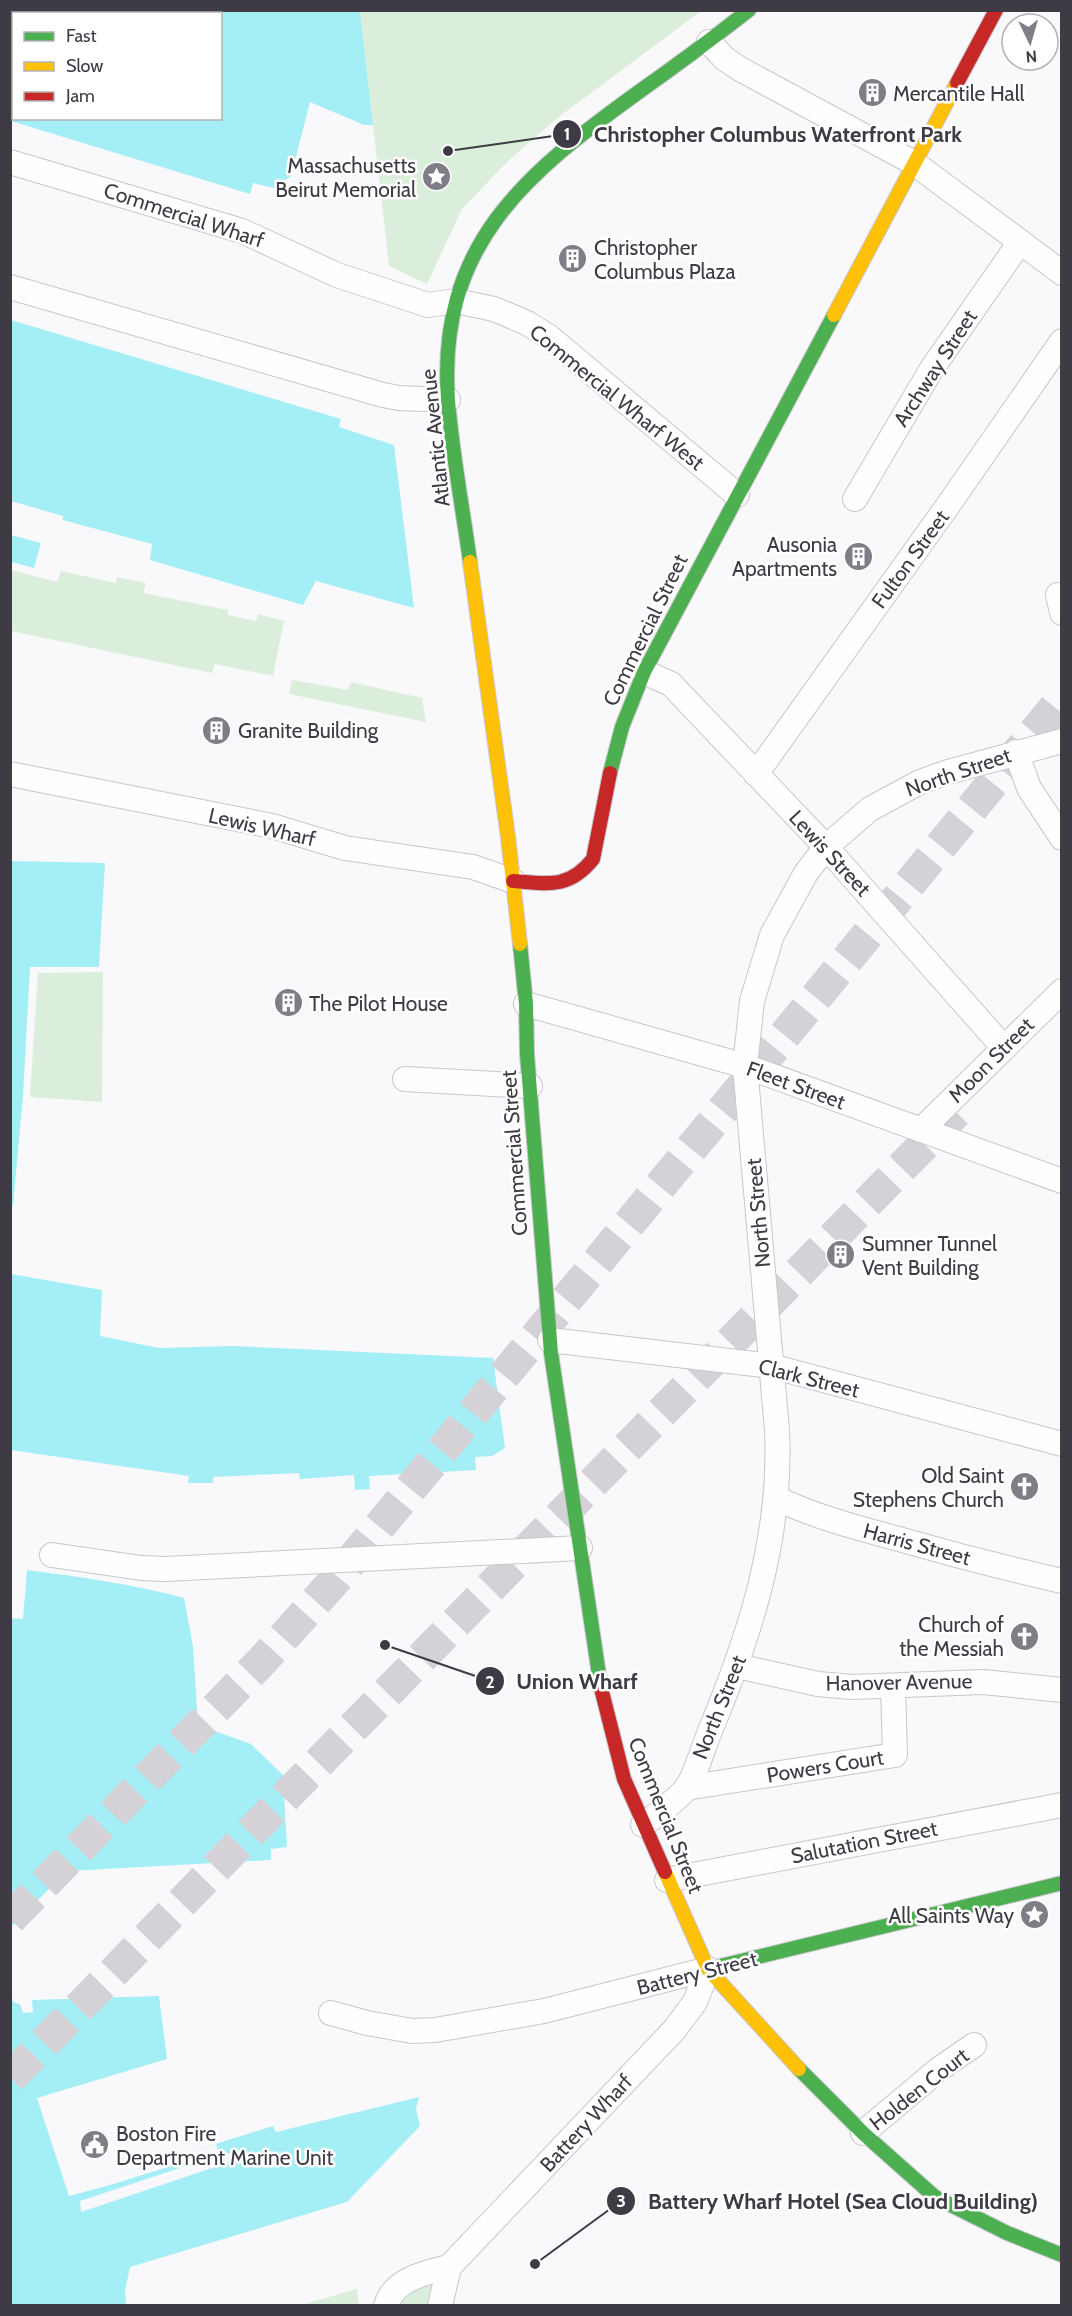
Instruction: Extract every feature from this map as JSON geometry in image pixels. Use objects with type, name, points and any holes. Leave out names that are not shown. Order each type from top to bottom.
[{"type":"main road","name":"Atlantic Avenue","points":[[513,881],[448,400],[448,343],[456,302],[467,266],[483,237],[524,183],[573,138],[709,42],[749,10]]},
{"type":"main road","name":"Commercial Street","points":[[996,10],[644,672],[615,751],[593,858],[584,872],[572,880],[558,884],[513,881],[526,1004],[530,1086],[550,1340],[607,1716],[624,1779],[708,1970],[775,2045],[863,2133],[935,2197],[1007,2233],[1062,2255]]},
{"type":"main road","name":"Battery Street","points":[[708,1970],[1062,1883]]},
{"type":"street","points":[[709,42],[725,59],[740,69],[914,163],[1062,273]]},
{"type":"street","name":"Commercial Wharf","points":[[10,162],[242,231],[275,245],[314,266],[410,300],[428,305],[456,302]]},
{"type":"street","name":"Archway Street","points":[[855,498],[931,370],[1020,242]]},
{"type":"street","points":[[10,287],[383,395],[448,400]]},
{"type":"street","name":"Commercial Wharf West","points":[[456,302],[494,309],[527,323],[548,336],[737,495]]},
{"type":"street","name":"Fulton Street","points":[[756,774],[950,504],[1062,341]]},
{"type":"street","name":"Lewis Street","points":[[644,672],[671,684],[826,847],[1004,1048]]},
{"type":"street","name":"North Street","points":[[644,1826],[686,1788],[737,1666],[764,1574],[776,1498],[779,1467],[745,1066],[752,1001],[772,934],[806,873],[826,847],[855,821],[893,796],[948,772],[1062,741]]},
{"type":"street","points":[[1016,752],[1029,788],[1042,811],[1062,838]]},
{"type":"street","name":"Lewis Wharf","points":[[10,774],[272,826],[345,848],[465,865],[513,881]]},
{"type":"street","name":"Moon Street","points":[[921,1130],[1062,991]]},
{"type":"street","name":"Fleet Street","points":[[526,1004],[745,1066],[1062,1181]]},
{"type":"street","points":[[405,1079],[530,1086]]},
{"type":"street","name":"Clark Street","points":[[550,1340],[771,1366],[1062,1444]]},
{"type":"street","name":"Harris Street","points":[[776,1498],[800,1509],[855,1527],[1005,1568],[1062,1581]]},
{"type":"street","points":[[52,1555],[141,1568],[165,1569],[580,1548]]},
{"type":"street","name":"Hanover Avenue","points":[[737,1666],[818,1684],[852,1687],[983,1682],[1062,1690]]},
{"type":"street","name":"Powers Court","points":[[686,1788],[894,1755],[893,1686]]},
{"type":"street","name":"Salutation Street","points":[[667,1880],[1062,1805]]},
{"type":"street","name":"Battery Street","points":[[331,2013],[367,2023],[412,2031],[435,2030],[544,2011],[708,1970]]},
{"type":"street","name":"Battery Wharf","points":[[386,2306],[390,2295],[405,2282],[449,2267],[675,2029],[695,2002],[708,1970]]},
{"type":"street","name":"Holden Court","points":[[863,2133],[938,2070],[974,2045]]},
{"type":"street","points":[[440,2306],[449,2267]]},
{"type":"green space","points":[[360,10],[701,11],[556,119],[507,162],[462,209],[427,284],[389,266]]},
{"type":"green space","points":[[11,570],[57,582],[61,571],[116,583],[117,577],[146,583],[143,593],[228,610],[228,615],[256,621],[258,614],[284,621],[273,676],[215,664],[212,673],[11,631]]},
{"type":"green space","points":[[292,680],[348,690],[351,682],[422,698],[426,722],[289,694]]},
{"type":"green space","points":[[103,972],[102,1102],[30,1097],[38,973]]},
{"type":"green space","points":[[433,2279],[432,2305],[394,2306],[395,2302]]},
{"type":"green space","points":[[357,2289],[359,2305],[301,2305]]},
{"type":"water","points":[[10,11],[360,11],[373,125],[364,125],[310,102],[291,176],[274,188],[253,183],[250,194],[11,121]]},
{"type":"water","points":[[11,320],[341,419],[339,427],[394,445],[414,608],[316,581],[303,605],[150,560],[152,544],[63,520],[63,516],[11,501]]},
{"type":"water","points":[[11,535],[41,543],[34,568],[11,562]]},
{"type":"water","points":[[11,861],[105,863],[99,967],[30,967],[23,1096],[13,1206],[10,1206]]},
{"type":"water","points":[[11,1274],[102,1290],[100,1336],[159,1348],[234,1346],[493,1358],[505,1448],[492,1456],[475,1457],[476,1470],[369,1476],[370,1489],[355,1490],[354,1475],[300,1479],[299,1473],[213,1477],[213,1483],[188,1483],[189,1476],[11,1450]]},
{"type":"water","points":[[27,1570],[87,1578],[184,1598],[193,1646],[198,1725],[251,1744],[283,1775],[287,1847],[271,1849],[271,1860],[67,1871],[11,1927],[10,1618],[23,1619]]},
{"type":"water","points":[[10,1987],[13,2002],[20,2004],[23,2013],[33,2012],[32,2000],[159,1996],[167,2059],[37,2098],[69,2196],[110,2185],[108,2178],[273,2126],[276,2132],[419,2097],[416,2109],[420,2126],[347,2202],[130,2267],[125,2291],[126,2305],[11,2305]]},
{"type":"pier","points":[[216,2144],[220,2156],[231,2153],[233,2161],[81,2212],[80,2201],[189,2165],[187,2161],[110,2185],[108,2178]]},
{"type":"tunnel","points":[[10,1919],[263,1660],[336,1579],[1062,699]]},
{"type":"tunnel","points":[[10,2078],[956,1112]]},
{"type":"traffic: fast","points":[[470,562],[450,420],[448,346],[457,298],[474,256],[497,219],[526,184],[560,152],[749,10]]},
{"type":"traffic: fast","points":[[610,773],[622,727],[644,672],[834,315]]},
{"type":"traffic: fast","points":[[520,944],[551,1353],[601,1688]]},
{"type":"traffic: fast","points":[[708,1969],[1062,1883]]},
{"type":"traffic: fast","points":[[799,2069],[863,2133],[935,2197],[1007,2233],[1062,2255]]},
{"type":"traffic: slow","points":[[834,315],[957,83]]},
{"type":"traffic: slow","points":[[470,562],[508,837],[520,944]]},
{"type":"traffic: slow","points":[[665,1872],[708,1969],[799,2069]]},
{"type":"traffic: jam","points":[[957,83],[996,10]]},
{"type":"traffic: jam","points":[[513,881],[547,883],[566,880],[575,876],[593,859],[610,773]]},
{"type":"traffic: jam","points":[[601,1688],[624,1779],[665,1872]]},
{"type":"place","name":"Mercantile Hall","points":[[872,93]]},
{"type":"place","name":"Christopher Columbus Waterfront Park","points":[[448,151]]},
{"type":"place","name":"Massachusetts Beirut Memorial","points":[[437,177]]},
{"type":"place","name":"Christopher Columbus Plaza","points":[[573,259]]},
{"type":"place","name":"Ausonia Apartments","points":[[858,556]]},
{"type":"place","name":"Granite Building","points":[[217,730]]},
{"type":"place","name":"The Pilot House","points":[[288,1003]]},
{"type":"place","name":"Sumner Tunnel Vent Building","points":[[841,1255]]},
{"type":"place","name":"Old Saint Stephens Church","points":[[1025,1487]]},
{"type":"place","name":"Church of the Messiah","points":[[1025,1636]]},
{"type":"place","name":"Union Wharf","points":[[385,1645]]},
{"type":"place","name":"All Saints Way","points":[[1035,1915]]},
{"type":"place","name":"Boston Fire Department Marine Unit","points":[[95,2145]]},
{"type":"place","name":"Battery Wharf Hotel (Sea Cloud Building)","points":[[535,2264]]}]
